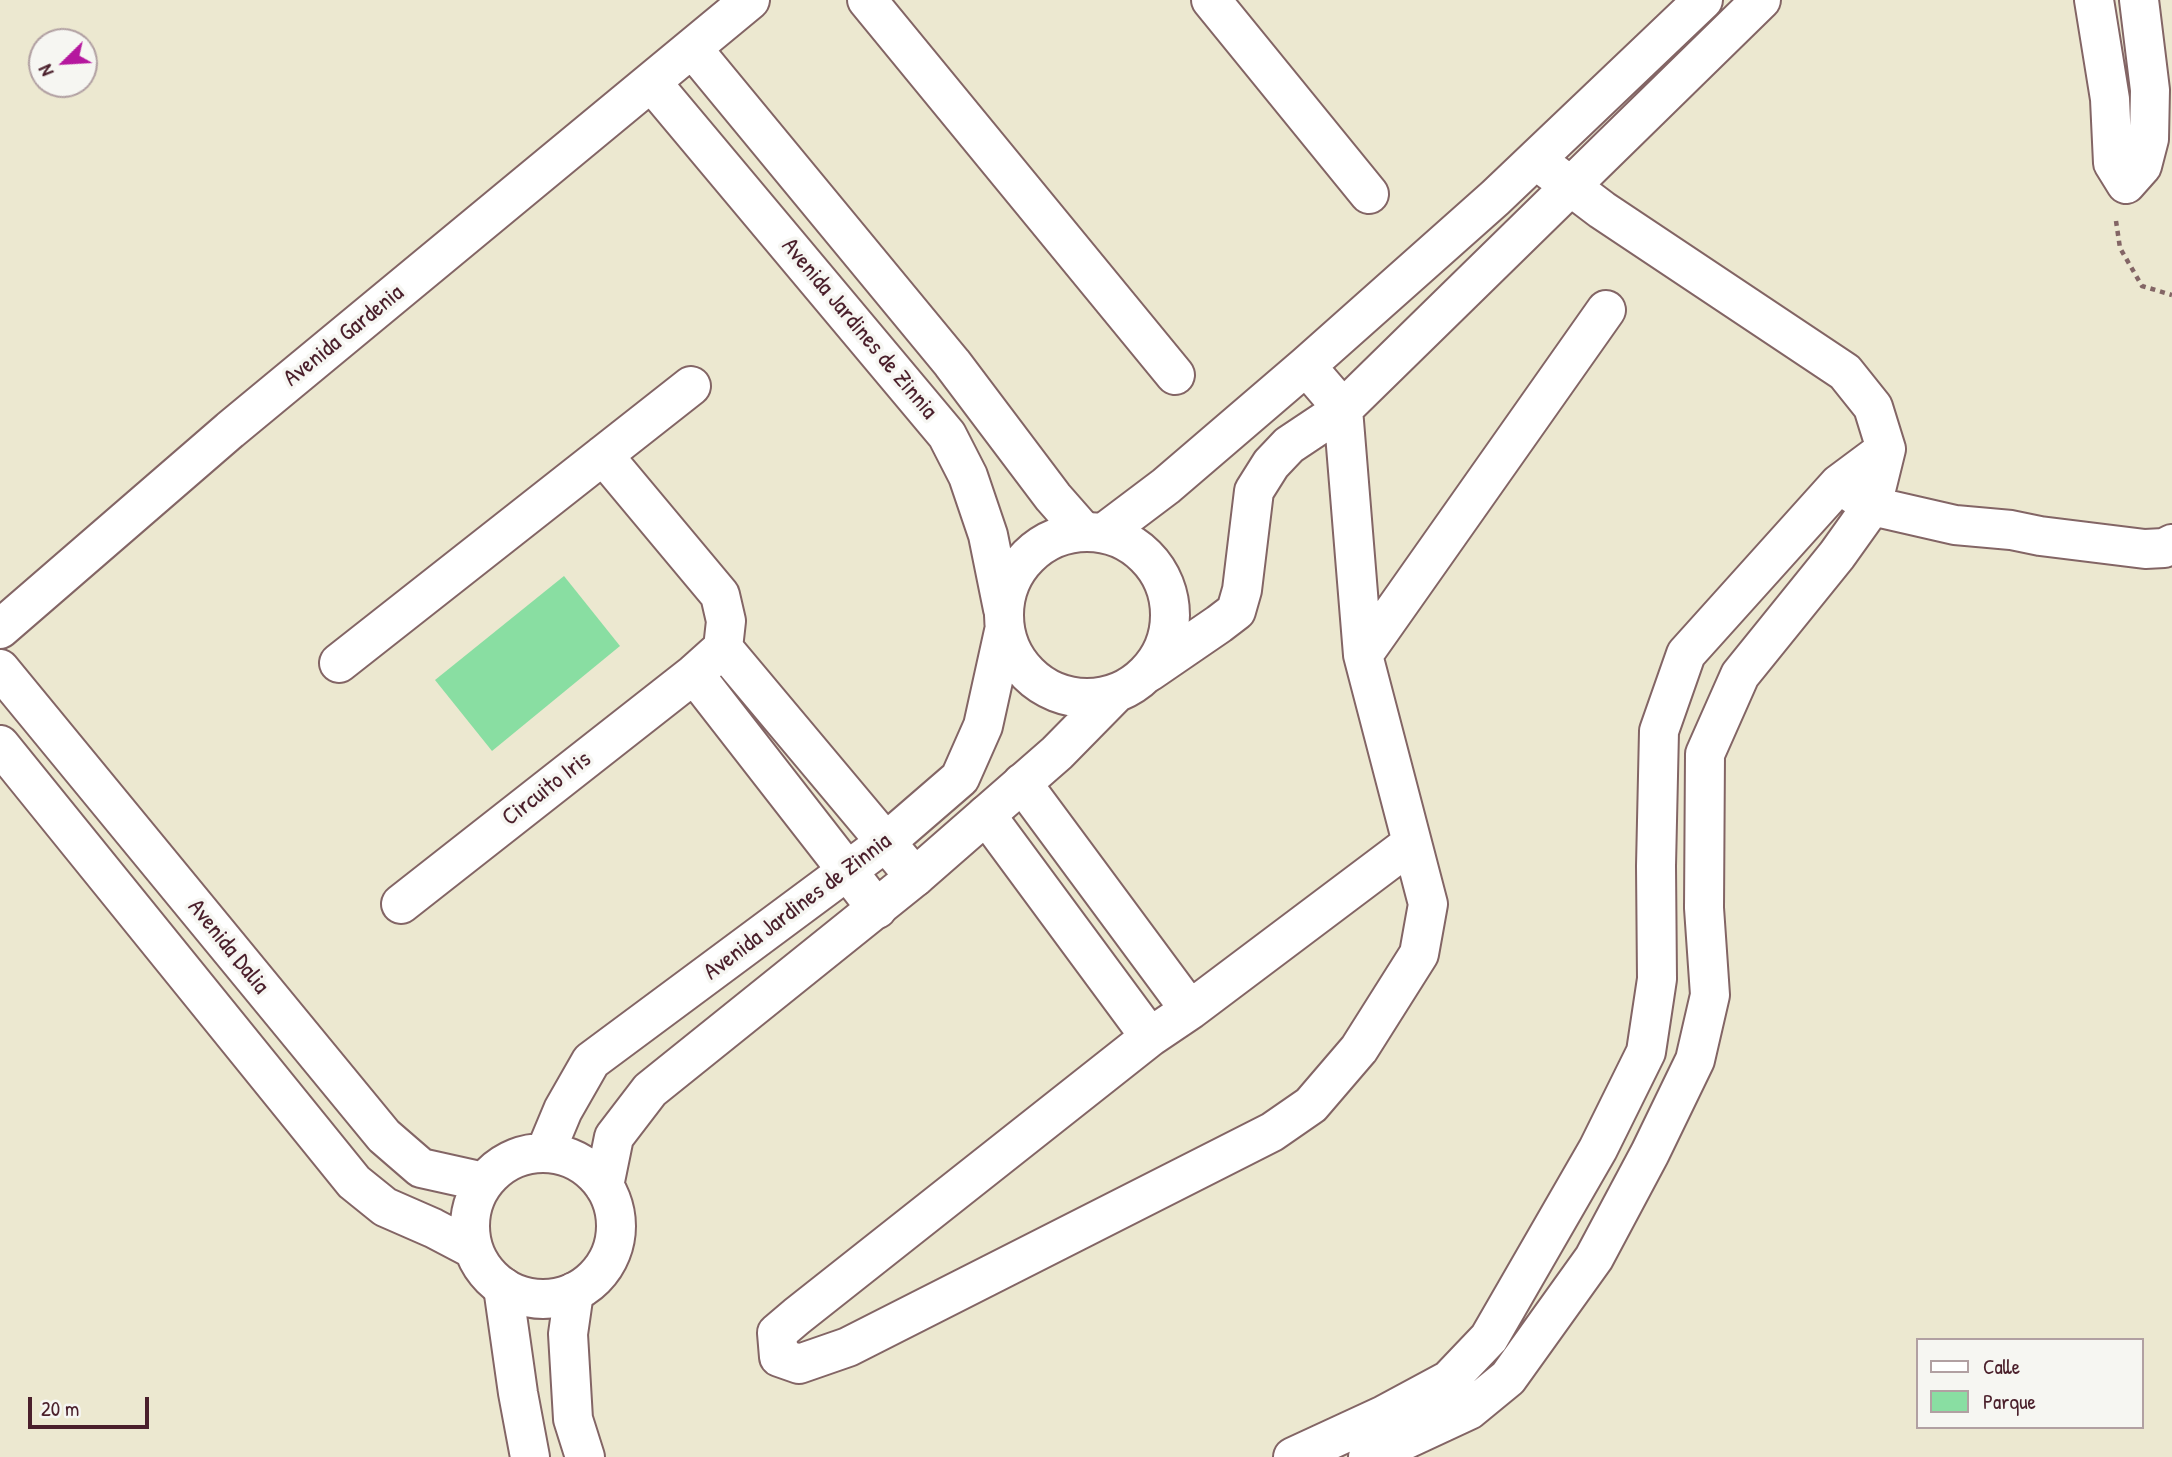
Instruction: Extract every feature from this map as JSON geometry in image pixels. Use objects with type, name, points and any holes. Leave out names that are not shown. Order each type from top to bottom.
[{"type":"street","name":"Avenida Gardenia","points":[[0,629],[230,430],[750,0]]},
{"type":"street","points":[[867,0],[1175,375]]},
{"type":"street","points":[[1211,0],[1369,194]]},
{"type":"street","points":[[1703,0],[1536,160],[1306,366],[1166,486],[1093,531],[1047,540],[1023,560],[1008,584],[1003,620],[1019,664],[1046,689],[1068,697],[1089,699],[1114,695],[1236,611],[1242,590],[1254,491],[1271,464],[1289,445],[1343,410],[1761,0]]},
{"type":"street","points":[[2094,0],[2109,99],[2113,163],[2126,184],[2142,166],[2149,139],[2150,90],[2139,0]]},
{"type":"street","name":"Avenida Jardines de Zinnia","points":[[692,48],[952,363],[1053,497],[1093,531]]},
{"type":"street","name":"Avenida Jardines de Zinnia","points":[[545,1153],[563,1110],[592,1061],[886,842],[960,778],[983,726],[1003,620],[988,535],[968,476],[947,435],[652,83]]},
{"type":"street","points":[[1293,1457],[1384,1415],[1459,1395],[1507,1378],[1594,1258],[1650,1153],[1695,1060],[1710,995],[1704,908],[1705,754],[1740,675],[1837,555],[1872,506],[1886,449],[1873,408],[1845,372],[1602,210],[1536,160]]},
{"type":"street","points":[[1363,656],[1606,310]]},
{"type":"street","points":[[912,392],[952,363]]},
{"type":"street","points":[[1306,366],[1343,410],[1363,656],[1428,904],[1419,954],[1359,1049],[1311,1105],[1272,1132],[848,1347],[799,1364],[779,1357],[778,1333],[797,1316],[1150,1037],[1190,1010],[1412,843]]},
{"type":"street","points":[[339,663],[691,386]]},
{"type":"street","points":[[1368,1457],[1459,1395],[1598,1149],[1646,1052],[1657,979],[1659,731],[1686,654],[1839,484],[1886,449]]},
{"type":"street","points":[[603,455],[720,595],[726,621],[723,648],[915,877]]},
{"type":"street","points":[[1839,484],[1872,506],[1955,525],[2145,549],[2164,548],[2172,544]]},
{"type":"street","points":[[1093,531],[1133,545],[1159,571],[1171,607],[1166,644],[1149,672]]},
{"type":"street","name":"Circuito Iris","points":[[401,904],[694,674],[723,648]]},
{"type":"street","name":"Avenida Dalia","points":[[0,670],[384,1136],[421,1168],[484,1182]]},
{"type":"street","points":[[694,674],[877,909]]},
{"type":"street","name":"Avenida Jardines de Zinnia","points":[[604,1186],[614,1138],[650,1090],[915,877],[1057,753],[1114,695]]},
{"type":"street","name":"Avenida Dalia","points":[[0,745],[354,1182],[385,1207],[474,1249]]},
{"type":"street","points":[[1022,783],[1190,1010]]},
{"type":"street","points":[[986,815],[1150,1037]]},
{"type":"street","points":[[1646,1052],[1695,1060]]},
{"type":"street","points":[[545,1153],[568,1157],[588,1169],[604,1186],[614,1209],[615,1234],[609,1258],[594,1278],[574,1292],[550,1299],[525,1297],[503,1287],[485,1270],[474,1249],[470,1226],[473,1203],[484,1182],[500,1166],[522,1156],[545,1153]]},
{"type":"street","points":[[503,1287],[530,1457]]},
{"type":"street","points":[[574,1292],[568,1334],[572,1407],[585,1457]]},
{"type":"path","points":[[2126,184],[2115,212],[2120,248],[2142,286],[2172,295]]},
{"type":"green space","points":[[564,576],[620,646],[492,751],[435,680]]}]
